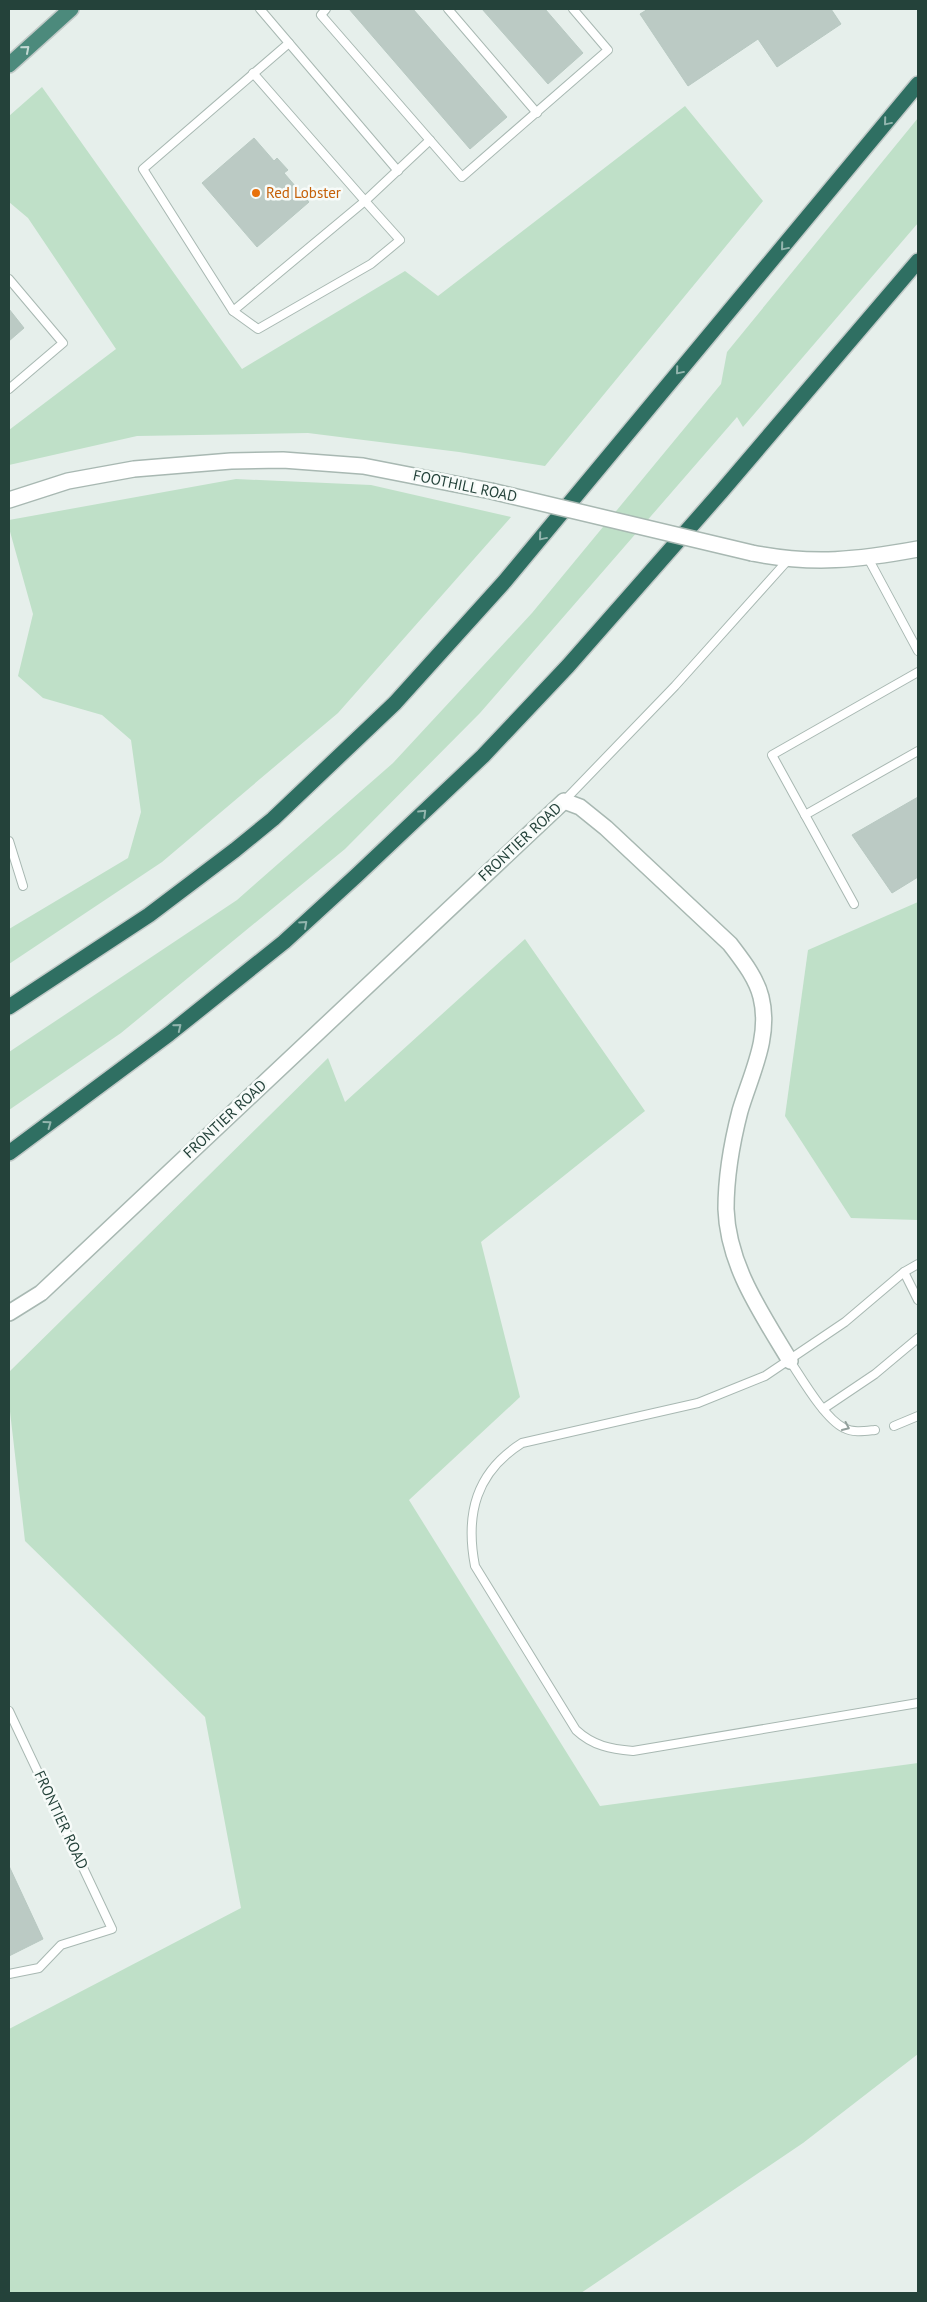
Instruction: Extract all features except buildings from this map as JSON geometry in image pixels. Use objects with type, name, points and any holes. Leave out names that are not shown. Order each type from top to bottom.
[{"type":"highway","points":[[9,65],[71,9]]},
{"type":"highway","points":[[9,1007],[149,916],[235,850],[286,806],[395,703],[505,581],[918,84]]},
{"type":"highway","points":[[9,1153],[169,1034],[284,942],[483,756],[568,666],[721,492],[918,260]]},
{"type":"street","name":"FOOTHILL ROAD","points":[[9,500],[68,481],[134,469],[266,460],[363,466],[491,491],[788,560],[824,561],[868,558],[918,549]]},
{"type":"street","name":"FRONTIER ROAD","points":[[9,1313],[48,1286],[564,801],[580,807],[606,828],[730,944],[747,966],[761,996],[764,1031],[757,1063],[740,1111],[729,1159],[726,1209],[732,1251],[754,1301],[790,1361]]},
{"type":"lane","points":[[260,9],[398,171]]},
{"type":"lane","points":[[326,9],[321,15],[462,177],[538,113],[608,50],[573,9]]},
{"type":"lane","points":[[448,9],[538,113]]},
{"type":"lane","points":[[253,73],[400,240],[372,264],[258,329],[233,311],[143,169],[253,73],[289,43]]},
{"type":"lane","points":[[233,311],[365,201],[430,140]]},
{"type":"lane","points":[[9,279],[63,343],[9,389]]},
{"type":"lane","points":[[868,558],[918,651]]},
{"type":"lane","points":[[564,801],[682,678],[788,560]]},
{"type":"lane","points":[[854,904],[772,755],[918,672]]},
{"type":"lane","points":[[805,815],[918,751]]},
{"type":"lane","points":[[9,841],[23,886]]},
{"type":"lane","points":[[918,1264],[904,1272],[845,1322],[790,1361],[765,1376],[698,1403],[522,1443],[493,1466],[482,1484],[475,1506],[470,1541],[475,1566],[576,1730],[587,1740],[609,1749],[634,1751],[918,1703]]},
{"type":"lane","points":[[904,1272],[918,1300]]},
{"type":"lane","points":[[823,1409],[875,1374],[918,1338]]},
{"type":"lane","points":[[790,1361],[823,1409],[843,1428],[856,1431],[875,1430]]},
{"type":"lane","points":[[894,1426],[918,1416]]},
{"type":"lane","name":"FRONTIER ROAD","points":[[9,1711],[112,1929],[61,1946],[39,1968],[9,1974]]},
{"type":"green space","points":[[42,87],[242,369],[405,271],[438,296],[685,106],[763,201],[545,466],[459,452],[308,433],[137,436],[9,465],[9,430],[116,349],[28,218],[9,202],[9,116]]},
{"type":"green space","points":[[918,118],[918,223],[743,427],[737,417],[480,713],[345,849],[121,1033],[9,1110],[9,1052],[237,900],[393,763],[532,613],[721,384],[727,352]]},
{"type":"green space","points":[[236,479],[371,485],[511,517],[338,713],[162,862],[9,964],[9,929],[128,858],[141,812],[131,740],[102,715],[43,698],[18,676],[33,614],[9,528],[9,520]]},
{"type":"green space","points":[[918,902],[918,1220],[851,1218],[785,1116],[808,950]]},
{"type":"green space","points":[[525,939],[645,1111],[481,1242],[520,1397],[409,1500],[600,1806],[918,1763],[918,2054],[803,2143],[581,2293],[9,2293],[9,2029],[241,1908],[205,1717],[25,1541],[9,1403],[9,1372],[328,1058],[345,1102]]},
{"type":"place","name":"Red Lobster","points":[[256,193]]}]
